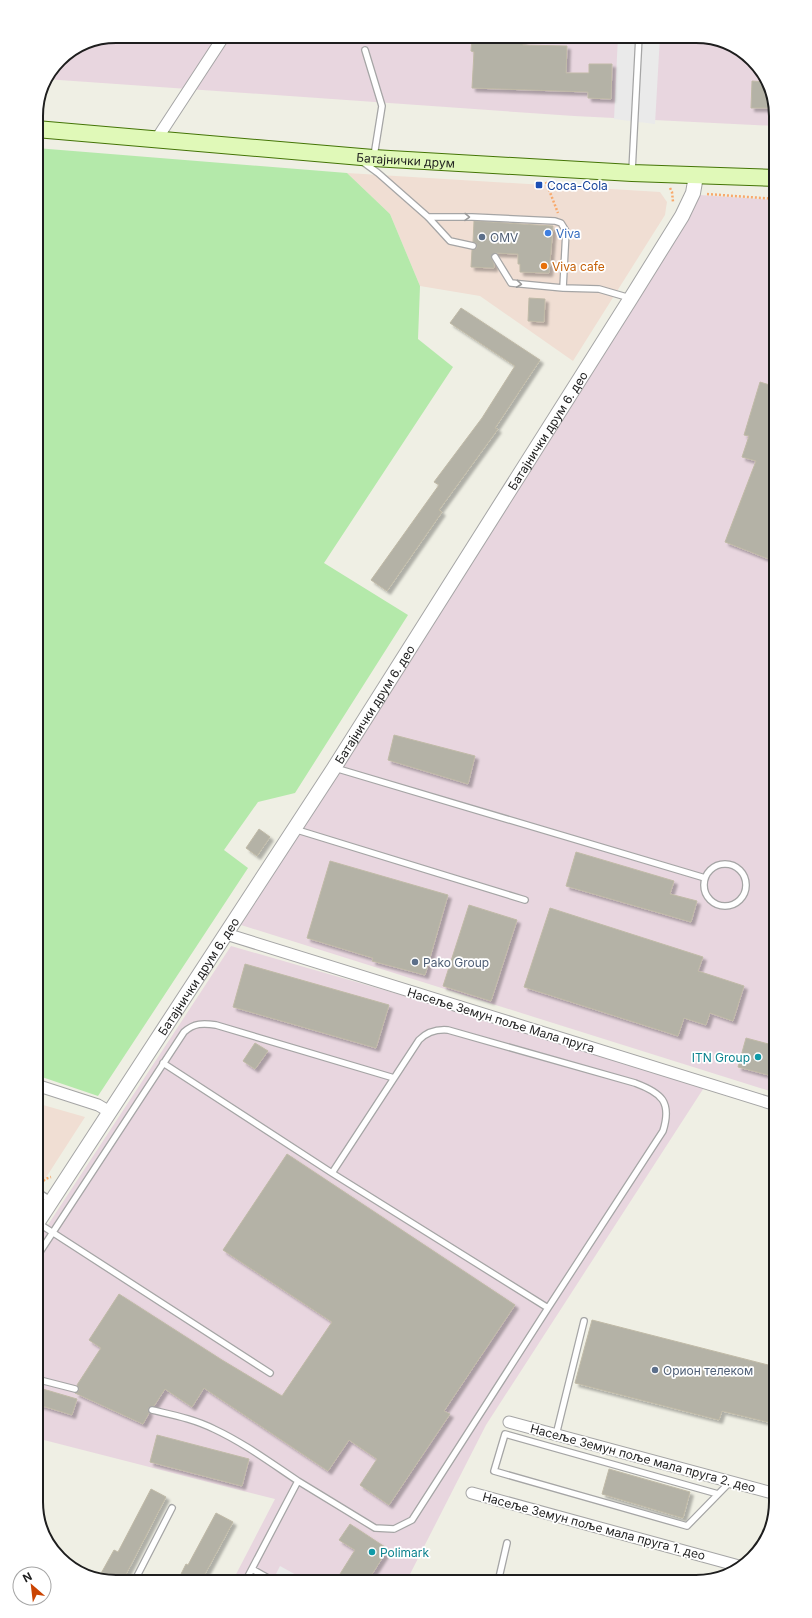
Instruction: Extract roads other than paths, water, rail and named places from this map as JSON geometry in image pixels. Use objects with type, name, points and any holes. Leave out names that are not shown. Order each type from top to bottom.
[{"type":"main road","name":"Батајнички друм","points":[[43,130],[356,157],[632,173],[769,178]]},
{"type":"street","points":[[156,140],[219,43]]},
{"type":"street","name":"Батајнички друм 6. део","points":[[43,1215],[334,768],[631,298],[682,216],[692,193],[696,176]]},
{"type":"street","name":"Насеље Земун поље Мала пруга","points":[[226,934],[769,1103]]},
{"type":"street","points":[[43,1087],[98,1105],[110,1112]]},
{"type":"street","name":"Насеље Земун поље мала пруга 2. део","points":[[509,1422],[769,1492]]},
{"type":"street","name":"Насеље Земун поље мала пруга 1. део","points":[[472,1493],[734,1565]]},
{"type":"lane","points":[[632,173],[639,43]]},
{"type":"lane","points":[[365,50],[382,106],[374,158]]},
{"type":"lane","points":[[356,157],[378,173],[428,217],[450,241],[473,246]]},
{"type":"lane","points":[[428,217],[472,217],[555,221],[561,223],[566,230],[563,288]]},
{"type":"lane","points":[[495,257],[511,283],[563,288],[599,289],[631,298]]},
{"type":"lane","points":[[334,768],[705,878]]},
{"type":"lane","points":[[294,829],[525,900]]},
{"type":"lane","points":[[720,864],[735,866],[741,870],[745,876],[747,883],[744,896],[733,905],[719,906],[713,903],[705,892],[705,878],[708,872],[720,864]]},
{"type":"lane","points":[[43,1247],[184,1032],[195,1024],[205,1023],[216,1025],[394,1078]]},
{"type":"lane","points":[[152,1410],[187,1418],[218,1430],[375,1528],[394,1529],[412,1520],[658,1140],[663,1131],[667,1114],[665,1105],[656,1092],[635,1083],[448,1030],[439,1029],[424,1035],[419,1040],[332,1173]]},
{"type":"lane","points":[[163,1063],[332,1173],[548,1308]]},
{"type":"lane","points":[[43,1195],[52,1201]]},
{"type":"lane","points":[[43,1228],[270,1373]]},
{"type":"lane","points":[[556,1435],[584,1321]]},
{"type":"lane","points":[[43,1381],[75,1389]]},
{"type":"lane","points":[[718,1494],[506,1434],[494,1471],[688,1526],[730,1482]]},
{"type":"lane","points":[[249,1575],[298,1481]]},
{"type":"lane","points":[[138,1575],[172,1508]]},
{"type":"lane","points":[[500,1575],[507,1543]]},
{"type":"lane","points":[[252,1569],[263,1575]]},
{"type":"place","name":"Coca-Cola","points":[[539,185]]},
{"type":"place","name":"Viva","points":[[548,233]]},
{"type":"place","name":"OMV","points":[[482,237]]},
{"type":"place","name":"Viva cafe","points":[[544,266]]},
{"type":"place","name":"Pako Group","points":[[415,962]]},
{"type":"place","name":"ITN Group","points":[[758,1057]]},
{"type":"place","name":"Орион телеком","points":[[655,1370]]},
{"type":"place","name":"Polimark","points":[[372,1552]]}]
